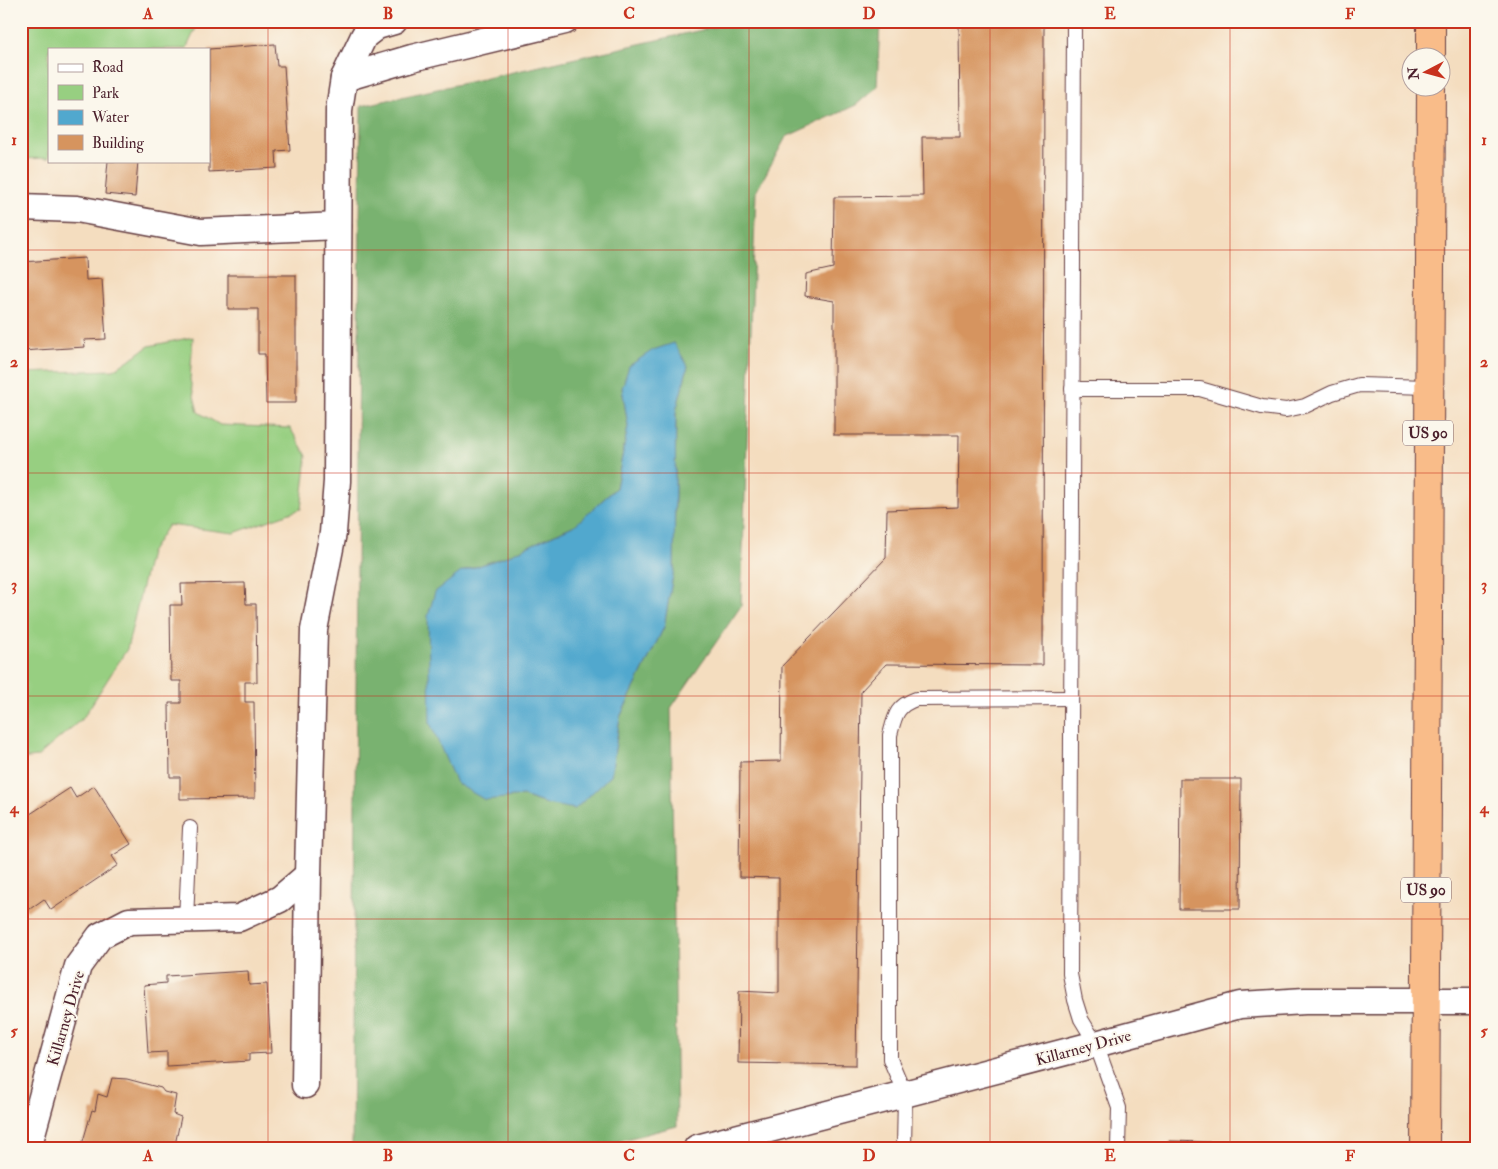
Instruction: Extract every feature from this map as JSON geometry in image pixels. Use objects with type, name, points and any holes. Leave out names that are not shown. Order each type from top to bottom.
[{"type":"highway","points":[[1431,21],[1431,48]]},
{"type":"highway","name":"US 90","points":[[1425,1148],[1431,98]]},
{"type":"street","points":[[305,1085],[314,630],[333,533],[337,481],[339,110],[344,78],[364,36],[377,26],[394,21]]},
{"type":"street","points":[[344,78],[412,58],[565,21]]},
{"type":"street","points":[[21,207],[77,209],[201,232],[338,226]]},
{"type":"street","name":"Killarney Drive","points":[[28,1148],[78,966],[100,936],[129,921],[239,918],[280,899],[308,875]]},
{"type":"street","name":"Killarney Drive","points":[[697,1148],[1240,1005],[1306,1001],[1477,1000]]},
{"type":"lane","points":[[1074,21],[1070,974],[1081,1019],[1096,1044],[1119,1108],[1118,1148]]},
{"type":"lane","points":[[1072,389],[1200,389],[1262,406],[1286,410],[1305,406],[1332,393],[1359,386],[1428,387]]},
{"type":"lane","points":[[904,1148],[905,1094],[890,1059],[890,735],[894,717],[904,703],[916,699],[1071,698]]},
{"type":"lane","points":[[186,920],[190,828]]},
{"type":"green space","points":[[21,21],[226,21],[197,26],[186,48],[48,48],[48,158],[21,159]]},
{"type":"green space","points":[[742,21],[880,21],[877,87],[856,105],[786,137],[756,192],[741,606],[671,708],[677,1126],[592,1148],[352,1148],[361,106]],"holes":[[[688,366],[676,411],[674,569],[664,627],[620,717],[611,775],[546,804],[523,796],[485,799],[461,572],[507,556],[575,525],[616,488],[628,426],[622,388]]]},
{"type":"green space","points":[[193,337],[190,380],[198,412],[220,425],[290,428],[307,456],[301,509],[234,533],[168,525],[150,553],[127,649],[83,718],[37,757],[21,759],[21,373],[114,370],[149,346]]},
{"type":"water","points":[[674,343],[688,366],[676,411],[674,569],[664,627],[620,717],[611,775],[575,809],[546,804],[523,796],[485,800],[456,783],[430,723],[428,616],[435,592],[461,572],[507,556],[575,525],[616,488],[628,426],[622,388],[629,366],[653,350]]},
{"type":"building","points":[[959,21],[1044,21],[1043,665],[886,664],[861,691],[856,1065],[738,1063],[739,991],[779,993],[779,878],[739,877],[740,762],[781,761],[782,666],[886,558],[887,510],[958,507],[959,435],[834,435],[834,301],[805,296],[806,274],[833,268],[834,197],[923,196],[922,137],[960,137]]},
{"type":"building","points":[[275,44],[277,66],[284,66],[290,150],[276,151],[277,168],[209,172],[210,49]]},
{"type":"building","points":[[108,162],[138,162],[135,197],[105,194]]},
{"type":"building","points":[[85,258],[86,280],[102,279],[106,339],[84,340],[85,347],[21,351],[21,262]]},
{"type":"building","points":[[228,275],[296,275],[296,403],[266,403],[265,354],[258,354],[258,309],[228,309]]},
{"type":"building","points":[[245,583],[246,604],[256,604],[257,682],[245,682],[245,702],[254,702],[255,798],[180,799],[180,777],[170,777],[169,703],[181,703],[181,681],[171,681],[170,605],[182,605],[181,584]]},
{"type":"building","points":[[1180,779],[1241,779],[1240,909],[1179,909]]},
{"type":"building","points":[[94,786],[131,844],[112,856],[118,865],[51,910],[44,899],[27,911],[21,902],[21,820],[70,788],[76,798]]},
{"type":"building","points":[[248,971],[249,985],[267,984],[271,1053],[249,1054],[249,1061],[167,1066],[167,1052],[148,1053],[144,985],[166,983],[166,976]]},
{"type":"building","points":[[112,1078],[127,1079],[161,1088],[164,1092],[176,1095],[173,1114],[181,1117],[176,1140],[177,1148],[81,1148],[92,1110],[95,1111],[98,1094],[107,1097]]},
{"type":"building","points":[[1169,1141],[1240,1143],[1240,1148],[1169,1148]]},
{"type":"waterway","points":[[21,27],[30,21]]}]
